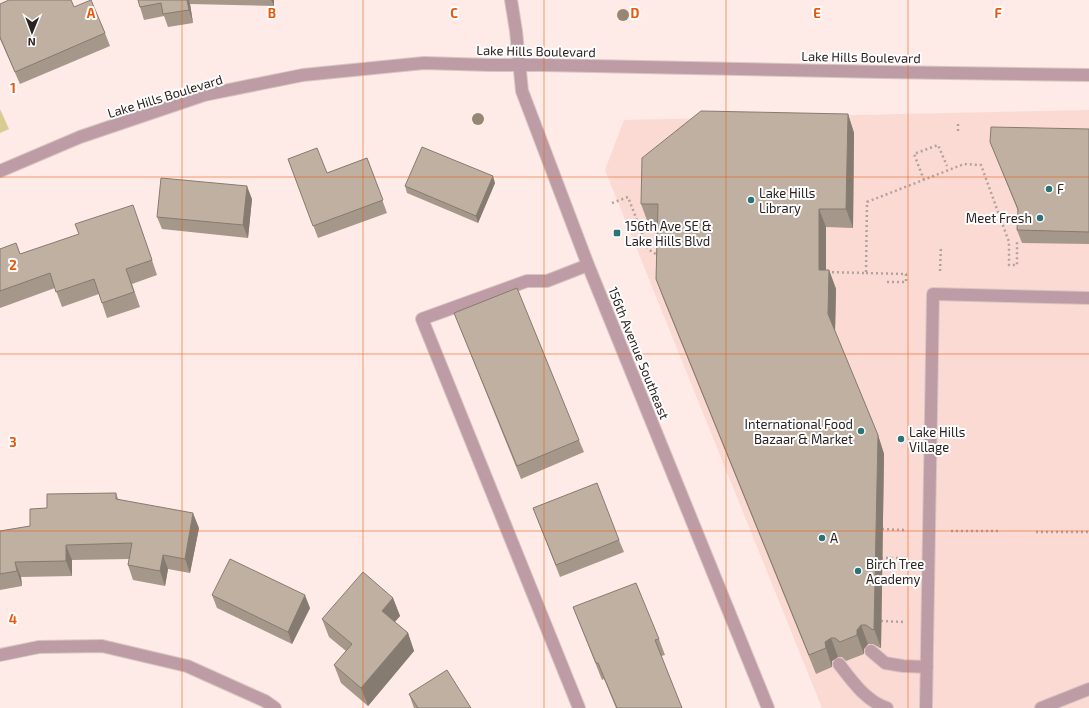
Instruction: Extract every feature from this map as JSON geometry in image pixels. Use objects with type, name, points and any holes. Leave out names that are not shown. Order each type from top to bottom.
[{"type":"street","name":"156th Avenue Southeast","points":[[511,0],[516,31],[522,91],[588,265],[768,708]]},
{"type":"street","name":"Lake Hills Boulevard","points":[[0,171],[80,138],[212,94],[303,75],[424,63],[1089,75]]},
{"type":"street","points":[[579,708],[422,319],[527,281],[547,281],[588,265]]},
{"type":"street","points":[[926,708],[933,294],[1089,298]]},
{"type":"street","points":[[0,655],[39,647],[102,646],[187,666],[265,700],[275,708]]},
{"type":"street","points":[[871,651],[885,662],[903,666],[927,667]]},
{"type":"street","points":[[839,664],[857,687],[880,706],[887,708]]},
{"type":"street","points":[[1042,708],[1089,689]]},
{"type":"path","points":[[958,122],[958,131]]},
{"type":"path","points":[[924,180],[914,154],[938,145],[947,166]]},
{"type":"path","points":[[866,273],[867,202],[964,164],[981,165],[1009,242],[1009,265],[1017,265],[1018,242]]},
{"type":"path","points":[[932,172],[933,176]]},
{"type":"path","points":[[612,203],[628,197],[648,249],[657,255],[664,257]]},
{"type":"path","points":[[940,272],[941,246]]},
{"type":"path","points":[[821,272],[906,274],[906,282],[885,282]]},
{"type":"path","points":[[882,529],[908,530]]},
{"type":"path","points":[[950,531],[1000,532]]},
{"type":"path","points":[[1036,532],[1088,532]]},
{"type":"path","points":[[881,558],[908,558]]},
{"type":"shaded area","points":[[0,109],[9,129],[0,133]]},
{"type":"shaded area","name":"Lake Hills Village","points":[[1089,110],[1089,708],[822,708],[605,170],[624,120]]},
{"type":"building","points":[[9,0],[71,0],[74,7],[91,0],[105,33],[15,72],[0,37],[0,4]]},
{"type":"building","points":[[138,0],[187,0],[189,10],[163,14],[161,3],[140,7]]},
{"type":"building","name":"A","points":[[701,111],[848,114],[846,209],[819,209],[819,270],[829,270],[828,314],[878,435],[874,629],[873,630],[866,625],[861,625],[857,630],[857,635],[840,642],[835,638],[831,638],[825,642],[826,648],[809,655],[656,279],[658,204],[641,204],[642,158]]},
{"type":"building","name":"F","points":[[991,127],[1089,129],[1089,232],[1017,230],[1018,209],[990,142]]},
{"type":"building","points":[[422,147],[493,176],[476,216],[405,186]]},
{"type":"building","points":[[317,148],[327,173],[367,158],[383,200],[313,226],[288,159]]},
{"type":"building","points":[[161,178],[247,186],[243,225],[157,217]]},
{"type":"building","points":[[133,205],[152,260],[126,269],[134,292],[102,303],[94,279],[56,292],[50,273],[0,291],[0,249],[16,243],[20,254],[79,234],[75,224]]},
{"type":"building","points":[[517,288],[579,440],[517,466],[454,313]]},
{"type":"building","points":[[597,483],[619,540],[556,565],[533,508]]},
{"type":"building","points":[[116,493],[116,499],[193,513],[185,559],[163,555],[160,571],[128,565],[132,543],[66,545],[66,561],[15,562],[17,571],[0,574],[0,531],[30,526],[30,509],[47,508],[47,494]]},
{"type":"building","points":[[230,559],[305,595],[288,632],[212,595]]},
{"type":"building","points":[[363,572],[393,598],[382,611],[408,633],[361,688],[334,665],[352,644],[322,619]]},
{"type":"building","points":[[636,583],[659,639],[655,640],[682,708],[617,708],[598,663],[596,663],[573,607]]},
{"type":"building","points":[[447,670],[471,708],[418,708],[409,694]]},
{"type":"place","name":"F","points":[[1049,189]]},
{"type":"place","name":"Lake Hills Library","points":[[751,200]]},
{"type":"place","name":"Meet Fresh","points":[[1040,218]]},
{"type":"place","name":"156th Ave SE & Lake Hills Blvd","points":[[617,233]]},
{"type":"place","name":"International Food Bazaar & Market","points":[[861,431]]},
{"type":"place","name":"Lake Hills Village","points":[[901,439]]},
{"type":"place","name":"A","points":[[822,538]]},
{"type":"place","name":"Birch Tree Academy","points":[[858,571]]}]
